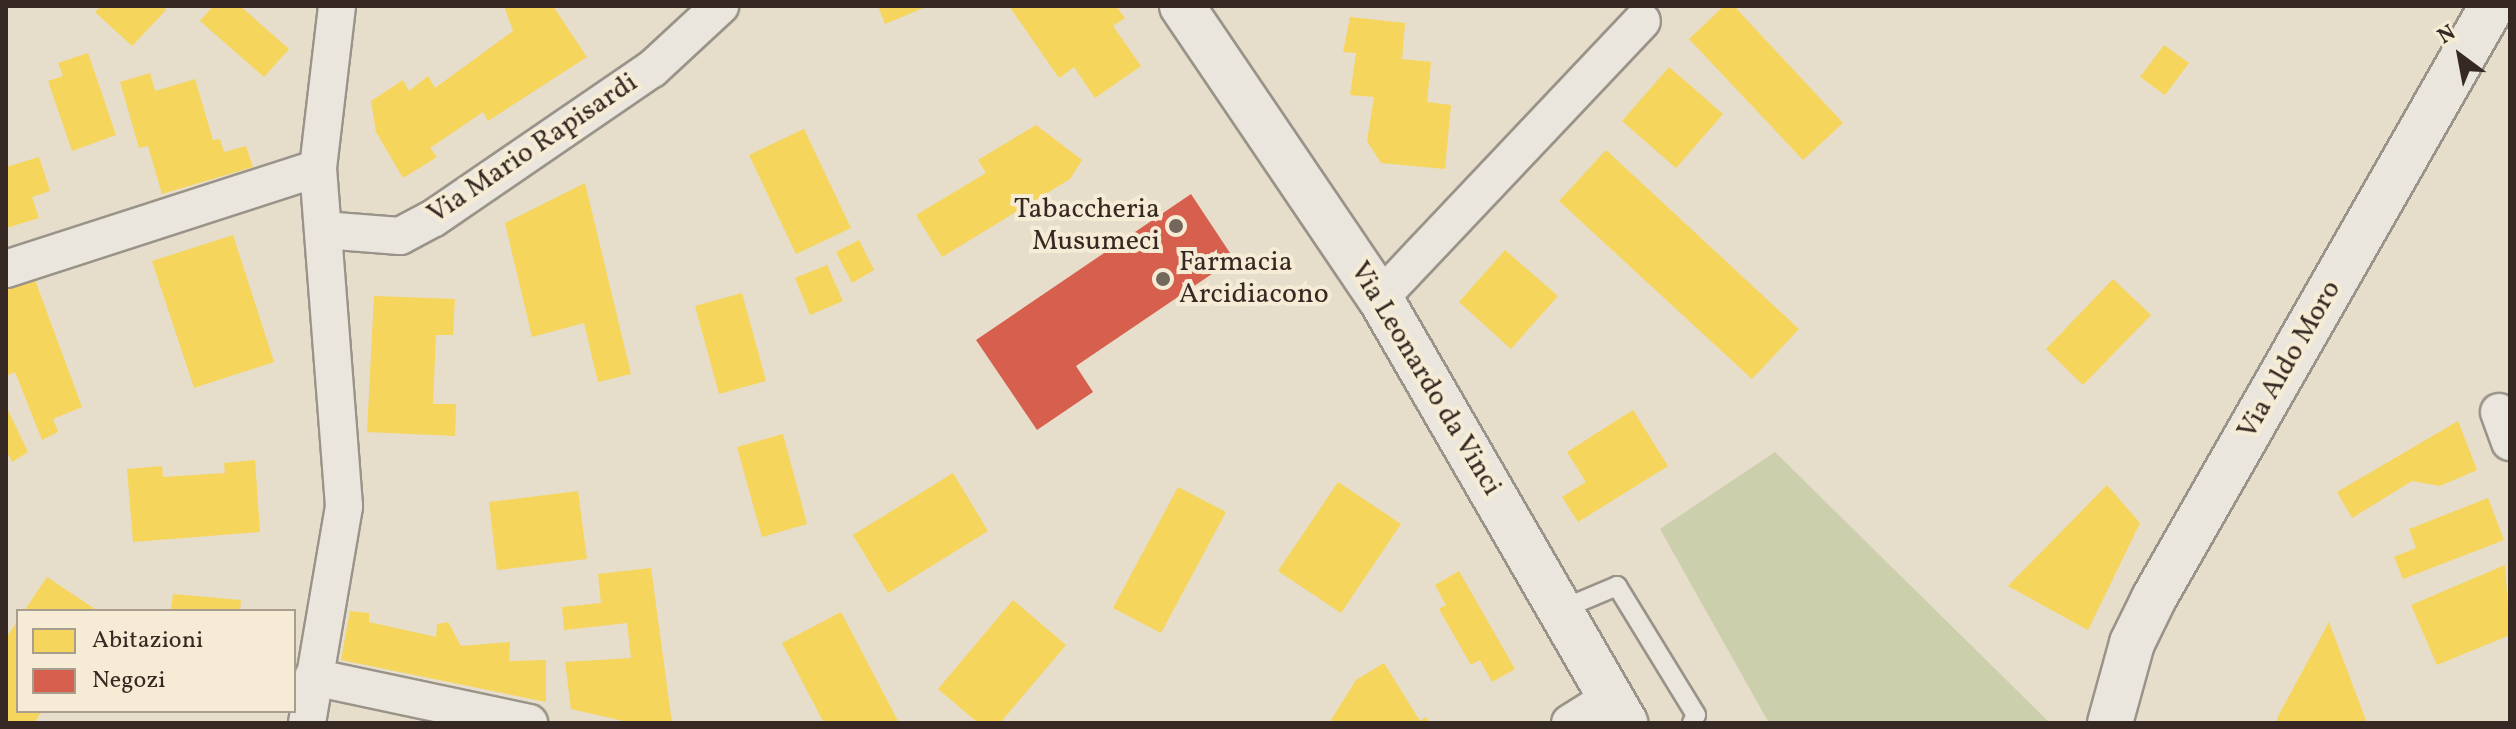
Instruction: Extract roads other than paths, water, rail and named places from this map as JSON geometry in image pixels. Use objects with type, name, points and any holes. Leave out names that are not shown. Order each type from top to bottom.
[{"type":"street","points":[[307,723],[344,506],[318,168],[337,6]]},
{"type":"street","name":"Via Mario Rapisardi","points":[[323,230],[400,236],[434,218],[652,69],[720,6]]},
{"type":"street","name":"Via Leonardo da Vinci","points":[[1182,6],[1380,298],[1618,710]]},
{"type":"street","name":"Via Aldo Moro","points":[[2110,723],[2132,643],[2154,598],[2492,6]]},
{"type":"street","points":[[1380,298],[1642,21]]},
{"type":"street","points":[[6,269],[318,168]]},
{"type":"street","points":[[315,666],[529,723]]},
{"type":"street","points":[[1570,723],[1618,710]]},
{"type":"lane","points":[[1560,610],[1617,586],[1696,715],[1692,723]]},
{"type":"place","name":"Tabaccheria Musumeci","points":[[1176,226]]},
{"type":"place","name":"Farmacia Arcidiacono","points":[[1163,279]]}]
